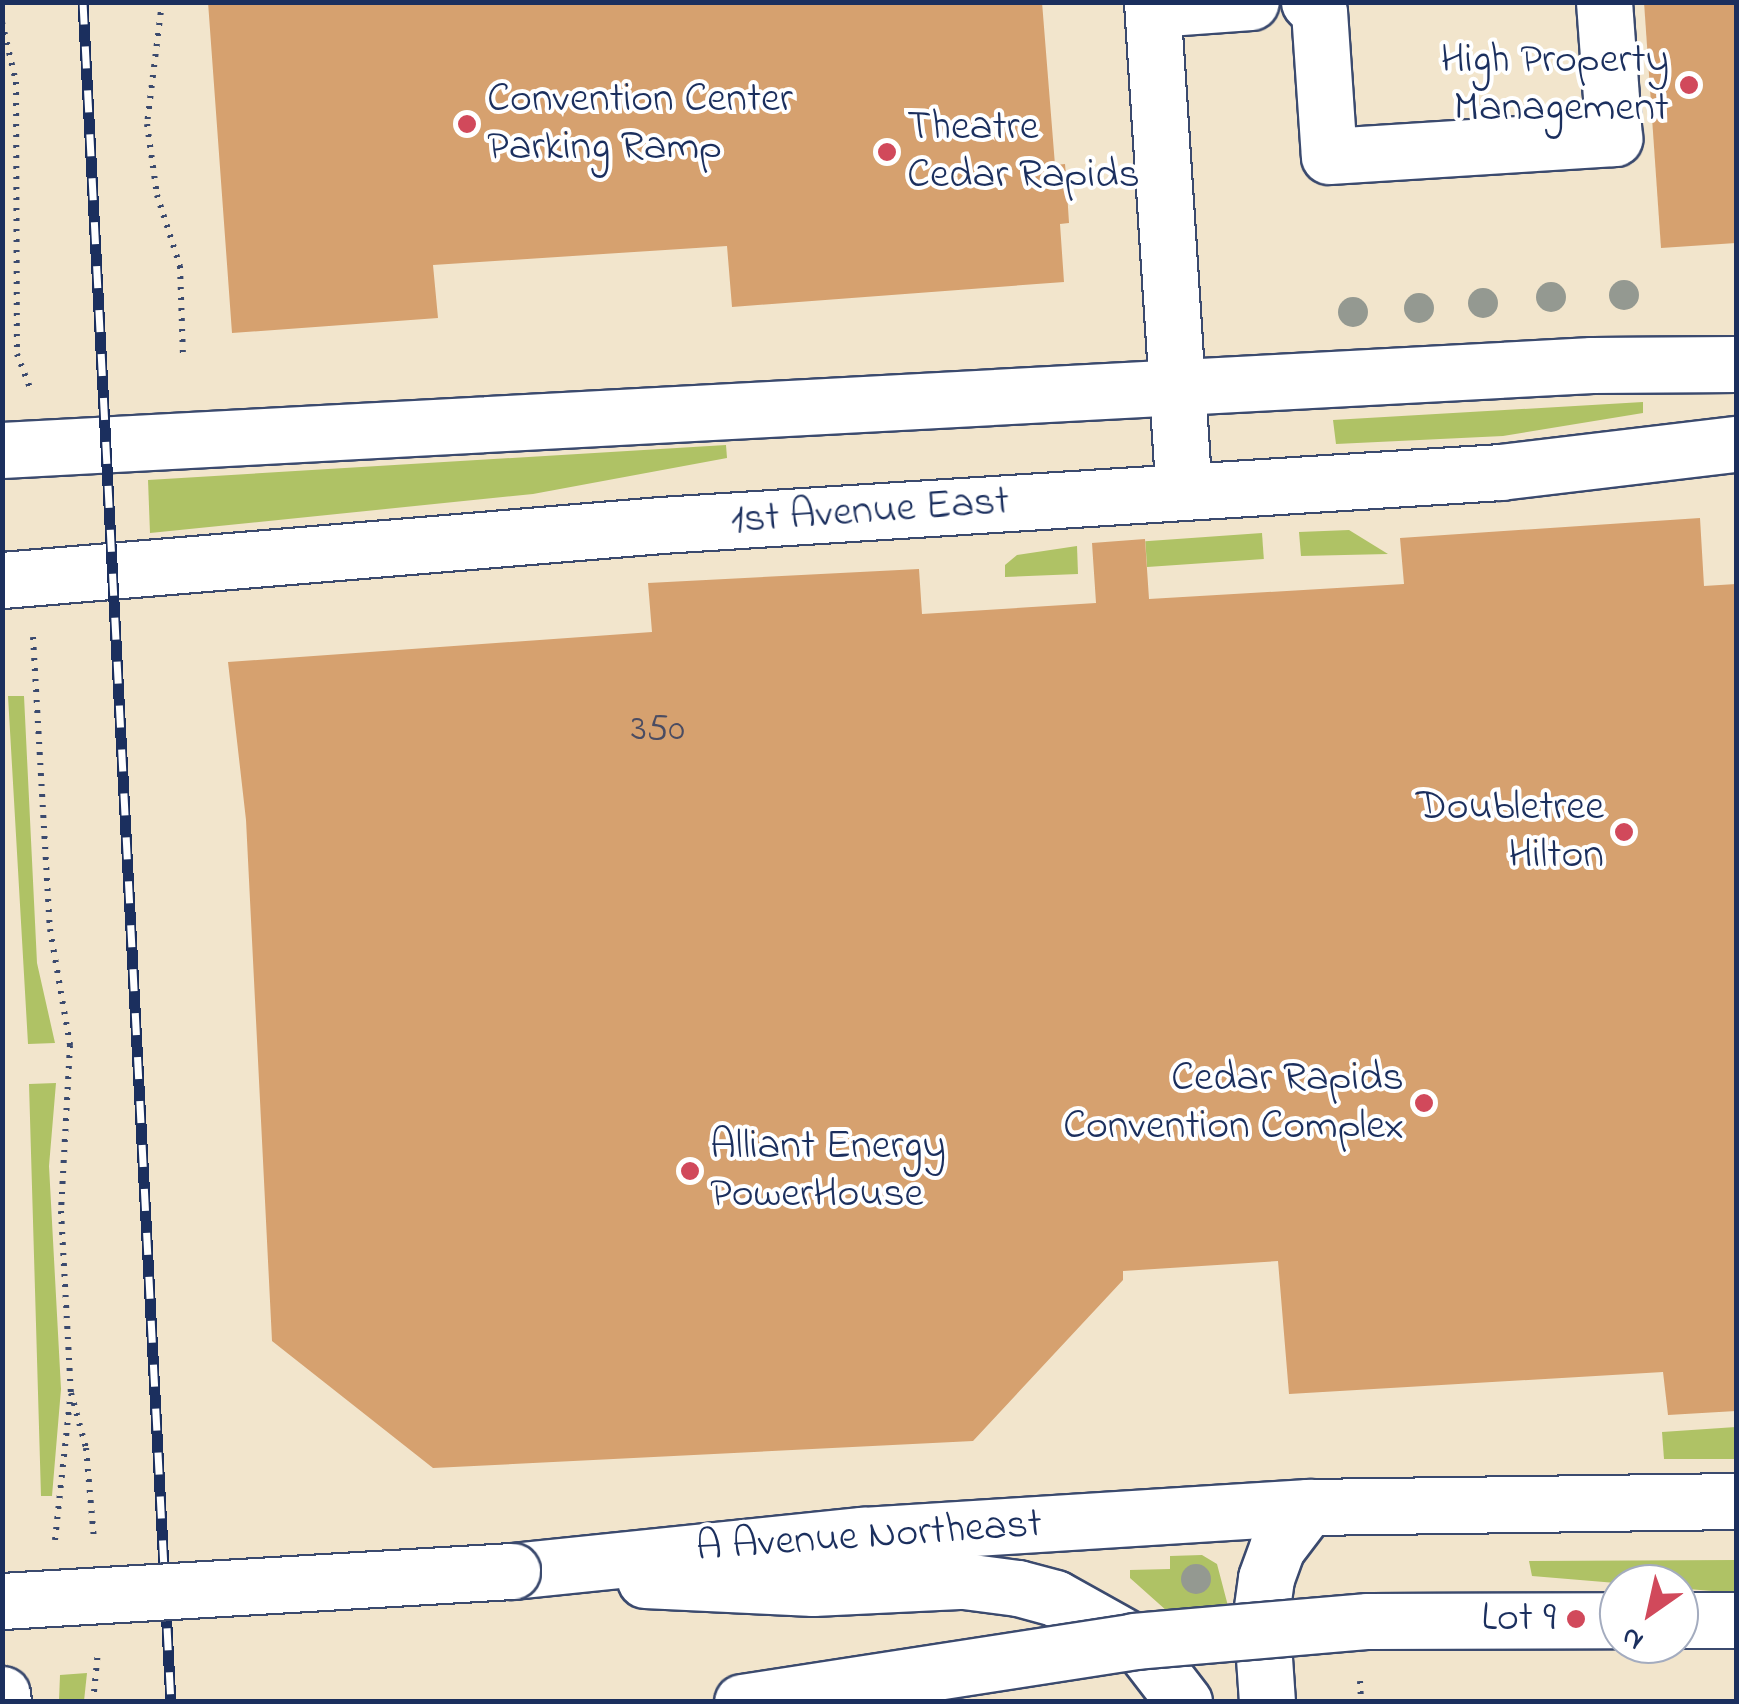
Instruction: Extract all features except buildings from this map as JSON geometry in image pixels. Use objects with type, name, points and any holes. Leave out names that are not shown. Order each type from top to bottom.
[{"type":"main road","points":[[1184,492],[1152,6],[1251,2]]},
{"type":"main road","points":[[1309,2],[1319,11],[1329,156],[1614,138],[1604,2]]},
{"type":"main road","points":[[2,450],[570,415],[1178,390],[1592,364],[1736,364]]},
{"type":"main road","name":"1st Avenue East","points":[[2,580],[661,525],[1500,472],[1736,444]]},
{"type":"main road","name":"A Avenue Northeast","points":[[2,1601],[512,1571],[846,1536],[1308,1507],[1736,1501]]},
{"type":"main road","points":[[1267,1702],[1261,1614],[1266,1578],[1283,1538],[1308,1507]]},
{"type":"main road","points":[[512,1571],[727,1586],[964,1581],[1018,1588],[1055,1598],[1141,1646],[1184,1702]]},
{"type":"main road","points":[[742,1702],[1134,1641],[1368,1621],[1599,1620]]},
{"type":"main road","points":[[1699,1620],[1736,1620]]},
{"type":"main road","points":[[2,1694],[3,1702]]},
{"type":"path","points":[[162,2],[147,124],[157,194],[180,266],[182,357]]},
{"type":"path","points":[[2,22],[16,82],[17,354],[32,404]]},
{"type":"path","points":[[33,635],[50,929],[70,1045],[61,1211],[71,1393]]},
{"type":"green space","points":[[1643,402],[1643,413],[1503,436],[1336,444],[1333,420]]},
{"type":"green space","points":[[726,445],[727,458],[533,494],[150,533],[148,480]]},
{"type":"green space","points":[[1349,530],[1388,554],[1301,556],[1299,532]]},
{"type":"green space","points":[[1262,533],[1264,559],[1147,567],[1145,541]]},
{"type":"green space","points":[[1077,546],[1078,574],[1005,577],[1005,565],[1017,555]]},
{"type":"green space","points":[[8,696],[24,696],[37,963],[55,1043],[28,1044]]},
{"type":"green space","points":[[56,1083],[49,1166],[61,1389],[52,1496],[41,1496],[29,1084]]},
{"type":"green space","points":[[1736,1427],[1736,1459],[1664,1459],[1662,1432]]},
{"type":"green space","points":[[1202,1555],[1217,1564],[1228,1606],[1167,1611],[1130,1578],[1130,1570],[1170,1569],[1170,1556]]},
{"type":"green space","points":[[1736,1560],[1736,1593],[1699,1590],[1699,1564],[1599,1564],[1599,1582],[1532,1576],[1529,1561]]},
{"type":"green space","points":[[87,1673],[84,1701],[59,1701],[60,1675]]},
{"type":"railway","points":[[83,2],[171,1702]]},
{"type":"place","name":"High Property Management","points":[[1689,85]]},
{"type":"place","name":"Convention Center Parking Ramp","points":[[467,124]]},
{"type":"place","name":"Theatre Cedar Rapids","points":[[887,152]]},
{"type":"place","name":"Doubletree Hilton","points":[[1624,832]]},
{"type":"place","name":"Cedar Rapids Convention Complex","points":[[1424,1103]]},
{"type":"place","name":"Alliant Energy PowerHouse","points":[[690,1171]]},
{"type":"place","name":"Lot 9","points":[[1576,1619]]}]
